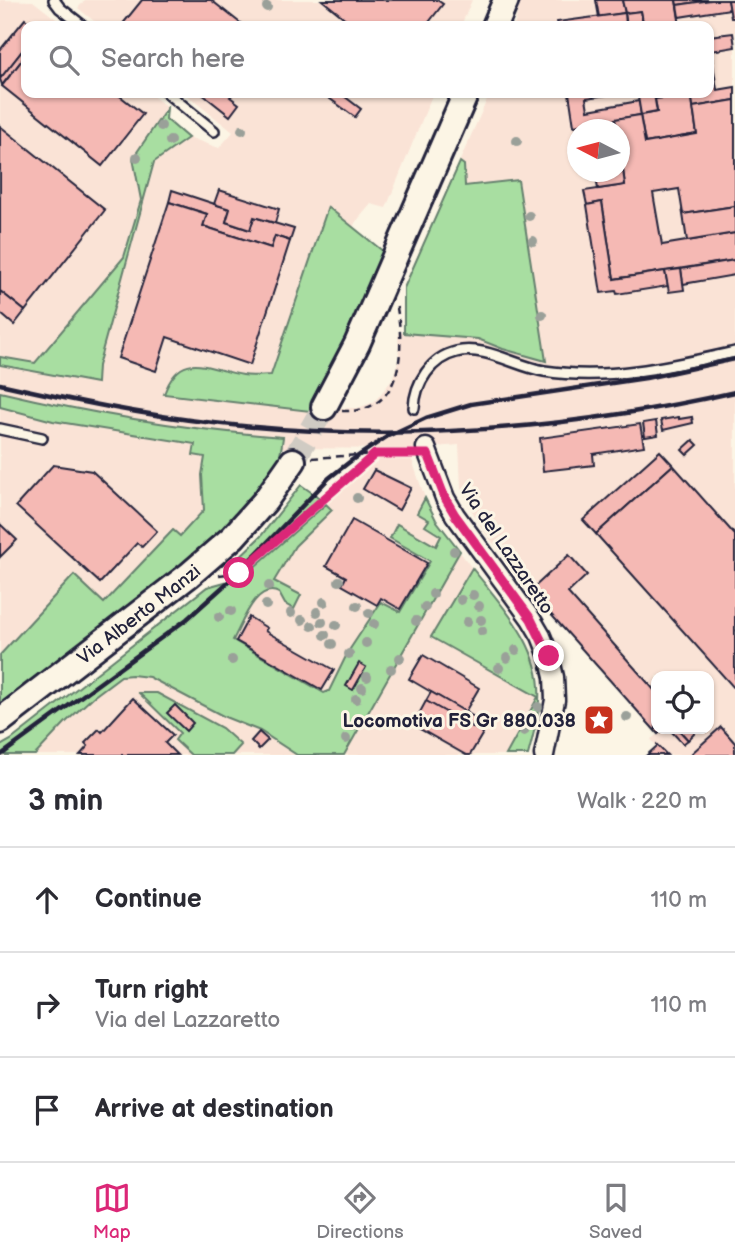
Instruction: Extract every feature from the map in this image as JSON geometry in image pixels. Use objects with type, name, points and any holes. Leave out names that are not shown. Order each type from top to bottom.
[{"type":"main road","points":[[495,21],[498,0]]},
{"type":"main road","points":[[496,21],[506,0]]},
{"type":"main road","points":[[331,409],[464,98]]},
{"type":"main road","name":"Via Alberto Manzi","points":[[0,721],[189,575],[233,537],[302,459]]},
{"type":"street","name":"Via del Lazzaretto","points":[[427,451],[445,498],[455,515],[531,619],[545,646],[554,677],[555,700],[544,755]]},
{"type":"lane","points":[[54,0],[77,21]]},
{"type":"lane","points":[[173,98],[214,131]]},
{"type":"lane","points":[[414,408],[418,386],[428,370],[440,359],[471,350],[544,371],[599,374],[667,367],[735,352]]},
{"type":"lane","points":[[0,429],[42,438]]},
{"type":"path","points":[[331,409],[368,408],[383,397],[394,381],[399,370],[401,346],[397,304],[393,297]]},
{"type":"path","points":[[302,459],[427,451]]},
{"type":"path","points":[[215,575],[230,575],[246,570],[375,454]]},
{"type":"shaded area","points":[[0,0],[33,1],[59,21],[21,21],[21,98],[155,98],[168,108],[166,119],[188,137],[219,148],[233,132],[190,98],[431,98],[386,208],[371,204],[355,223],[291,409],[358,408],[374,402],[392,380],[399,358],[398,333],[403,333],[403,288],[488,98],[714,98],[714,21],[515,21],[521,0],[735,0],[735,755],[647,755],[656,746],[651,739],[658,734],[714,734],[714,671],[651,671],[651,726],[530,591],[483,530],[461,488],[459,445],[410,449],[281,448],[282,437],[212,432],[0,392]]},
{"type":"shaded area","points":[[85,0],[472,0],[463,21],[94,21],[78,8]]},
{"type":"shaded area","points":[[0,407],[53,421],[195,444],[205,457],[202,475],[204,510],[179,536],[172,530],[103,603],[73,576],[0,655]]},
{"type":"shaded area","points":[[380,459],[412,460],[426,501],[436,520],[524,638],[533,655],[539,690],[536,723],[528,755],[35,755],[93,697],[121,677],[207,587],[243,577]]},
{"type":"green space","points":[[167,108],[166,119],[188,138],[154,162],[98,366],[97,383],[0,365],[0,357],[35,363],[124,257],[141,200],[133,158]]},
{"type":"green space","points":[[460,162],[464,165],[465,186],[518,180],[546,361],[478,339],[404,333],[404,288]]},
{"type":"green space","points":[[328,207],[384,252],[344,347],[310,411],[164,394],[178,371],[187,366],[207,366],[246,376],[271,375]]},
{"type":"green space","points":[[0,392],[140,420],[283,437],[279,459],[273,471],[221,532],[0,706],[0,655],[74,575],[104,603],[173,530],[180,536],[204,510],[202,475],[205,457],[193,455],[195,444],[53,421],[0,407]]},
{"type":"green space","points":[[301,485],[321,499],[236,569],[231,569],[232,564],[260,537]]},
{"type":"green space","points":[[425,498],[436,520],[460,551],[344,755],[297,755],[260,731],[225,717],[149,677],[132,675],[121,676],[93,697],[35,755],[0,755],[0,746],[207,587],[243,577],[326,504],[332,510],[295,546],[274,581],[301,595],[294,609],[285,604],[279,593],[263,593],[245,615],[233,640],[324,693],[329,691],[348,652],[381,602],[400,612],[430,561],[390,538],[397,524],[436,546],[441,536],[425,526],[429,520],[417,513]]},
{"type":"green space","points":[[472,568],[519,629],[535,663],[539,701],[528,755],[506,755],[538,697],[431,637]]},
{"type":"green space","points":[[139,693],[157,693],[222,728],[241,745],[232,755],[191,755],[175,740],[180,733]]},
{"type":"building","points":[[142,0],[211,0],[238,21],[125,21]]},
{"type":"building","points":[[322,0],[437,0],[443,4],[430,21],[348,21]]},
{"type":"building","points":[[596,0],[622,0],[625,13],[599,17]]},
{"type":"building","points":[[622,0],[676,0],[679,21],[643,21],[641,11],[625,13]]},
{"type":"building","points":[[676,0],[711,0],[677,5]]},
{"type":"building","points":[[728,0],[730,9],[679,17],[677,5]]},
{"type":"building","points":[[728,0],[735,0],[735,18],[731,18]]},
{"type":"building","points":[[641,11],[642,21],[626,21],[625,13]]},
{"type":"building","points":[[625,13],[626,21],[565,21]]},
{"type":"building","points":[[21,24],[21,52],[0,79],[0,50]]},
{"type":"building","points":[[733,33],[735,47],[714,50],[714,35]]},
{"type":"building","points":[[21,52],[21,61],[2,85],[0,79]]},
{"type":"building","points":[[21,61],[21,98],[122,98],[143,114],[102,166],[2,86]]},
{"type":"building","points":[[714,70],[717,90],[735,87],[735,100],[693,107],[692,98],[714,98]]},
{"type":"building","points":[[207,98],[231,98],[239,104],[230,116]]},
{"type":"building","points":[[329,98],[347,98],[361,109],[355,117]]},
{"type":"building","points":[[570,98],[586,98],[588,110],[639,101],[641,115],[615,119],[573,119]]},
{"type":"building","points":[[638,98],[655,98],[657,112],[641,115]]},
{"type":"building","points":[[692,98],[697,134],[645,143],[640,115],[657,112],[655,99]]},
{"type":"building","points":[[735,100],[735,206],[683,214],[679,189],[653,193],[662,245],[735,233],[735,260],[614,279],[602,202],[587,205],[584,191],[630,182],[630,119],[615,119],[640,115],[645,143],[697,134],[693,107]]},
{"type":"building","points":[[0,126],[105,210],[25,311],[0,291]]},
{"type":"building","points":[[597,182],[625,182],[625,185],[598,189]]},
{"type":"building","points":[[172,190],[230,209],[226,222],[250,230],[254,217],[294,229],[290,241],[275,236],[271,248],[203,226],[207,214],[169,202]]},
{"type":"building","points":[[219,190],[279,209],[275,223],[254,217],[250,230],[226,222],[230,209],[214,204]]},
{"type":"building","points":[[169,202],[207,214],[203,226],[271,248],[275,236],[290,241],[250,365],[167,337],[156,371],[118,358]]},
{"type":"building","points":[[602,202],[614,279],[665,271],[668,286],[617,294],[616,291],[601,293],[587,205]]},
{"type":"building","points":[[735,206],[735,233],[687,241],[683,214]]},
{"type":"building","points":[[735,260],[735,275],[683,284],[681,269]]},
{"type":"building","points":[[681,269],[684,290],[669,292],[665,271]]},
{"type":"building","points":[[0,291],[25,311],[14,325],[0,313]]},
{"type":"building","points":[[692,417],[693,423],[663,430],[661,420]]},
{"type":"building","points":[[656,421],[658,435],[645,437],[643,423]]},
{"type":"building","points":[[640,424],[644,446],[593,454],[594,465],[543,471],[540,438]]},
{"type":"building","points":[[693,440],[698,445],[687,455],[682,450]]},
{"type":"building","points":[[660,451],[673,465],[596,534],[583,520]]},
{"type":"building","points":[[53,465],[92,471],[157,531],[142,547],[137,543],[100,583],[16,506]]},
{"type":"building","points":[[673,465],[735,535],[735,689],[596,534]]},
{"type":"building","points":[[374,470],[411,488],[399,510],[363,489]]},
{"type":"building","points":[[352,520],[427,563],[400,609],[381,598],[377,605],[342,585],[346,577],[326,566]]},
{"type":"building","points":[[0,524],[17,540],[0,557]]},
{"type":"building","points":[[569,555],[587,575],[568,593],[651,686],[651,726],[530,591]]},
{"type":"building","points":[[249,617],[267,628],[265,631],[334,670],[322,690],[236,641]]},
{"type":"building","points":[[423,655],[479,688],[465,712],[409,679]]},
{"type":"building","points":[[359,663],[366,667],[353,690],[346,686]]},
{"type":"building","points":[[431,692],[476,718],[471,727],[426,701]]},
{"type":"building","points":[[133,698],[173,735],[165,743],[177,755],[80,755],[88,746],[85,743],[99,729],[102,732]]},
{"type":"building","points":[[426,701],[483,733],[470,755],[413,725]]},
{"type":"building","points":[[175,705],[193,723],[186,731],[167,713]]},
{"type":"building","points":[[721,727],[735,743],[735,755],[692,753]]},
{"type":"building","points":[[259,732],[268,740],[259,749],[251,741]]},
{"type":"building","points":[[674,734],[683,734],[688,740],[683,744]]},
{"type":"building","points":[[683,734],[694,734],[688,740]]},
{"type":"building","points":[[657,746],[667,755],[647,755]]},
{"type":"tunnel","points":[[293,461],[324,407]]},
{"type":"railway","points":[[1,755],[187,619],[235,576],[329,478],[388,436],[426,418],[471,404],[646,378],[735,359]]},
{"type":"railway","points":[[0,384],[107,407],[187,420],[345,432],[476,430],[541,424],[606,416],[735,392]]},
{"type":"railway","points":[[599,727],[600,714]]},
{"type":"place","name":"Locomotiva FS Gr 880.038","points":[[599,720]]},
{"type":"route","points":[[239,573],[246,570],[375,454],[428,454],[445,498],[455,515],[531,619],[549,656]]}]
